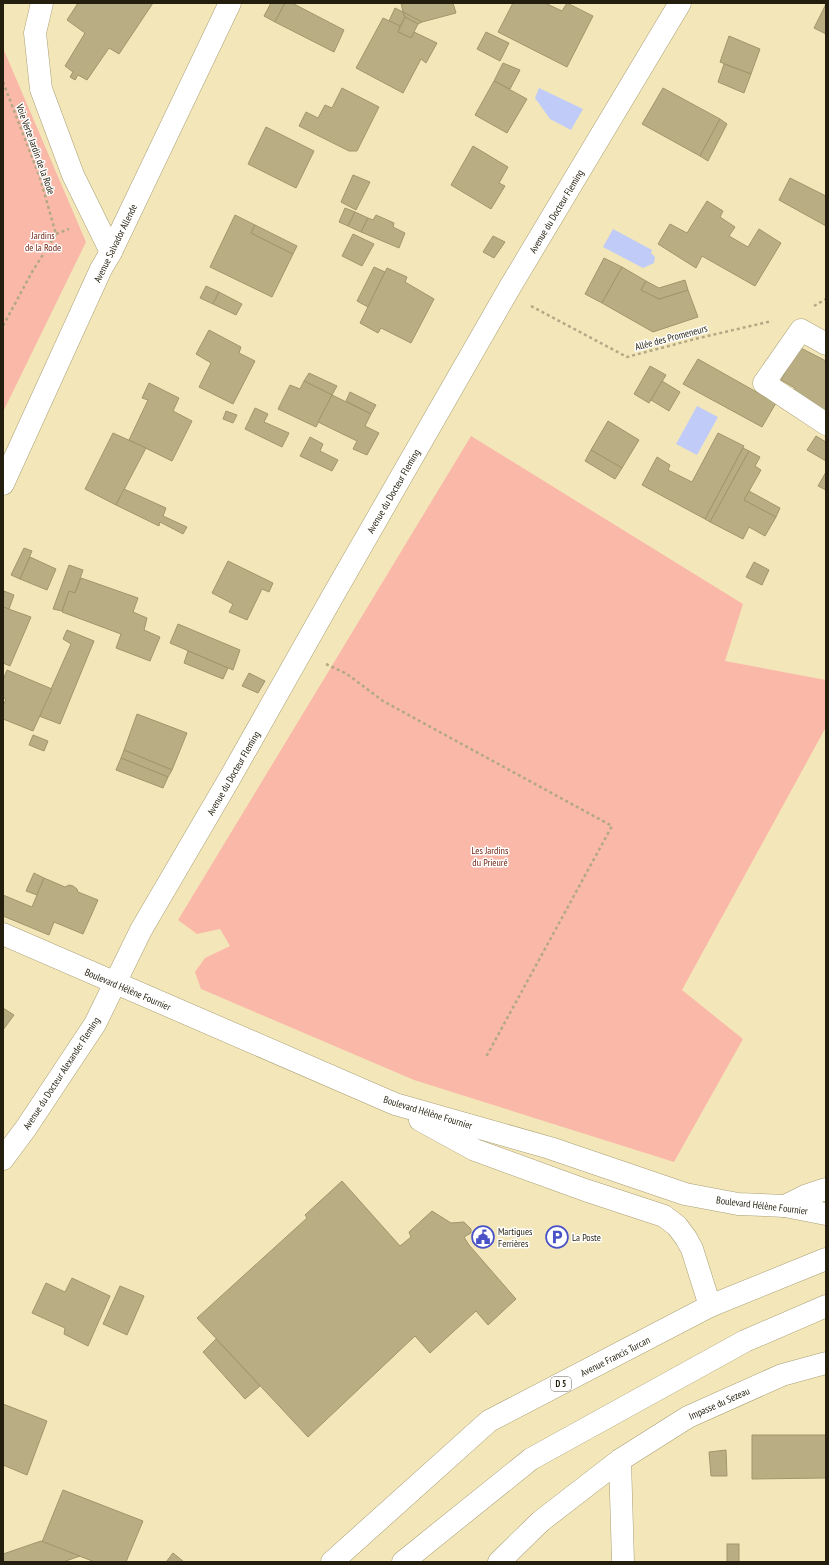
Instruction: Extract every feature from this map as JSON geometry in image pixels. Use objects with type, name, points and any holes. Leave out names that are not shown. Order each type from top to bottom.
[{"type":"main road","points":[[42,3],[35,33],[42,89],[73,175],[111,252]]},
{"type":"main road","name":"Avenue Salvador Allende","points":[[3,484],[102,269],[230,3]]},
{"type":"main road","name":"Avenue du Docteur Fleming","points":[[115,984],[133,944],[302,652],[510,287],[680,3]]},
{"type":"main road","points":[[826,344],[801,330],[764,383],[826,424]]},
{"type":"main road","name":"Boulevard Hélène Fournier","points":[[3,934],[115,984],[395,1104],[550,1148],[685,1194],[738,1204],[785,1206],[826,1214]]},
{"type":"main road","name":"Avenue du Docteur Alexander Fleming","points":[[3,1159],[26,1128],[95,1024],[115,984]]},
{"type":"main road","points":[[395,1104],[434,1128],[475,1150],[585,1190],[664,1216],[677,1226],[692,1249],[710,1306]]},
{"type":"main road","points":[[785,1206],[805,1196],[826,1189]]},
{"type":"main road","points":[[785,1206],[826,1202]]},
{"type":"main road","name":"Avenue Francis Turcan","points":[[332,1562],[489,1421],[710,1306],[826,1259]]},
{"type":"main road","points":[[403,1562],[531,1459],[745,1341],[826,1306]]},
{"type":"main road","name":"Impasse du Sezeau","points":[[499,1562],[541,1521],[620,1460],[688,1417],[782,1375],[826,1363]]},
{"type":"main road","points":[[620,1460],[623,1562]]},
{"type":"path","name":"Voie Verte Jardin de la Rode","points":[[3,82],[40,178],[56,234],[32,272],[3,326]]},
{"type":"path","name":"Allée des Promeneurs","points":[[510,287],[524,303],[627,357],[772,321]]},
{"type":"path","points":[[808,310],[826,299]]},
{"type":"path","points":[[302,652],[347,674],[383,701],[612,826],[486,1057]]},
{"type":"green space","name":"Jardins de la Rode","points":[[3,48],[86,242],[3,412]]},
{"type":"green space","name":"Les Jardins du Prieuré","points":[[471,436],[743,604],[725,661],[826,680],[826,727],[682,990],[743,1039],[674,1162],[414,1080],[201,989],[195,972],[205,958],[230,946],[220,929],[197,934],[178,920]]},
{"type":"water","points":[[539,88],[583,109],[571,130],[550,119],[535,98]]},
{"type":"water","points":[[613,229],[652,250],[651,253],[655,257],[654,263],[643,268],[603,247]]},
{"type":"water","points":[[697,406],[718,417],[697,455],[676,444]]},
{"type":"building","points":[[78,3],[153,3],[119,54],[109,48],[87,80],[78,75],[75,80],[70,77],[73,72],[65,66],[85,33],[67,20]]},
{"type":"building","points":[[271,3],[285,3],[275,22],[264,16]]},
{"type":"building","points":[[285,3],[292,3],[344,30],[334,52],[275,22]]},
{"type":"building","points":[[401,3],[453,3],[456,13],[422,22],[403,12]]},
{"type":"building","points":[[513,3],[545,3],[562,11],[567,3],[593,16],[567,67],[498,32]]},
{"type":"building","points":[[826,4],[826,34],[814,28]]},
{"type":"building","points":[[395,8],[403,12],[405,17],[400,26],[389,21]]},
{"type":"building","points":[[403,12],[422,22],[418,24],[405,17]]},
{"type":"building","points":[[405,17],[418,24],[411,38],[398,32]]},
{"type":"building","points":[[383,18],[400,26],[398,32],[411,38],[414,32],[437,43],[426,63],[421,59],[403,93],[356,68]]},
{"type":"building","points":[[486,32],[509,43],[500,61],[477,49]]},
{"type":"building","points":[[729,36],[760,49],[751,74],[720,62]]},
{"type":"building","points":[[503,63],[520,70],[510,89],[494,81]]},
{"type":"building","points":[[724,64],[751,74],[744,93],[718,82]]},
{"type":"building","points":[[494,81],[527,99],[507,133],[475,115]]},
{"type":"building","points":[[342,88],[379,107],[357,151],[349,151],[299,126],[306,112],[318,118],[325,105],[332,108]]},
{"type":"building","points":[[663,88],[720,119],[700,156],[642,124]]},
{"type":"building","points":[[720,119],[727,124],[708,161],[700,156]]},
{"type":"building","points":[[266,127],[314,151],[296,188],[248,164]]},
{"type":"building","points":[[473,146],[508,167],[499,183],[505,186],[491,209],[451,185]]},
{"type":"building","points":[[353,175],[370,182],[356,210],[341,202]]},
{"type":"building","points":[[790,178],[826,196],[826,226],[779,200]]},
{"type":"building","points":[[707,201],[723,211],[720,217],[735,227],[729,236],[748,247],[759,229],[781,243],[755,286],[702,256],[696,268],[658,244],[670,224],[687,233]]},
{"type":"building","points":[[345,208],[355,212],[348,226],[339,222]]},
{"type":"building","points":[[355,212],[368,218],[361,232],[348,226]]},
{"type":"building","points":[[235,215],[255,225],[251,233],[293,254],[272,297],[210,267]]},
{"type":"building","points":[[376,215],[394,223],[393,227],[405,233],[399,248],[361,232],[368,218],[373,220]]},
{"type":"building","points":[[255,225],[297,246],[293,254],[251,233]]},
{"type":"building","points":[[353,234],[374,244],[362,266],[342,256]]},
{"type":"building","points":[[493,236],[505,242],[494,258],[483,252]]},
{"type":"building","points":[[604,258],[622,267],[602,303],[585,294]]},
{"type":"building","points":[[374,267],[385,272],[368,307],[357,301]]},
{"type":"building","points":[[622,267],[646,281],[641,290],[659,299],[688,290],[698,317],[653,332],[602,303]]},
{"type":"building","points":[[387,268],[407,277],[405,282],[434,299],[411,343],[381,328],[378,333],[360,323]]},
{"type":"building","points":[[685,280],[688,290],[659,299],[641,290],[646,281],[659,288]]},
{"type":"building","points":[[206,286],[219,292],[213,304],[200,298]]},
{"type":"building","points":[[219,292],[242,304],[236,315],[213,304]]},
{"type":"building","points":[[209,330],[241,347],[239,353],[255,361],[233,404],[199,387],[211,363],[196,354]]},
{"type":"building","points":[[799,347],[826,361],[826,411],[793,393],[795,388],[781,380]]},
{"type":"building","points":[[698,359],[776,403],[762,427],[683,384]]},
{"type":"building","points":[[650,366],[666,375],[649,403],[634,394]]},
{"type":"building","points":[[309,373],[337,386],[332,395],[304,381]]},
{"type":"building","points":[[304,381],[332,395],[316,427],[278,409],[290,385],[300,389]]},
{"type":"building","points":[[662,381],[680,392],[669,411],[651,400]]},
{"type":"building","points":[[149,383],[179,398],[173,411],[192,421],[172,461],[129,440],[148,400],[142,398]]},
{"type":"building","points":[[350,392],[376,405],[371,414],[346,401]]},
{"type":"building","points":[[332,395],[371,414],[365,426],[379,433],[367,455],[353,449],[357,441],[318,422]]},
{"type":"building","points":[[255,408],[268,414],[264,422],[289,433],[282,447],[245,429]]},
{"type":"building","points":[[226,411],[237,415],[233,423],[223,419]]},
{"type":"building","points":[[608,421],[639,440],[622,468],[591,450]]},
{"type":"building","points":[[113,433],[146,448],[116,505],[85,489]]},
{"type":"building","points":[[718,433],[744,446],[705,519],[642,485],[657,457],[670,465],[668,470],[692,482]]},
{"type":"building","points":[[816,436],[826,442],[826,461],[807,450]]},
{"type":"building","points":[[310,437],[323,444],[320,451],[338,460],[332,471],[300,456]]},
{"type":"building","points":[[743,448],[749,451],[710,522],[705,519]]},
{"type":"building","points":[[591,450],[622,468],[615,479],[585,461]]},
{"type":"building","points":[[749,451],[760,457],[755,466],[761,470],[744,500],[776,517],[765,536],[749,527],[743,539],[710,522]]},
{"type":"building","points":[[826,472],[826,490],[818,486]]},
{"type":"building","points":[[124,489],[166,508],[163,516],[187,527],[183,534],[160,522],[159,526],[116,505]]},
{"type":"building","points":[[749,491],[780,508],[776,517],[744,500]]},
{"type":"building","points":[[24,548],[32,551],[20,579],[11,575]]},
{"type":"building","points":[[30,557],[56,569],[47,590],[20,579]]},
{"type":"building","points":[[228,561],[273,583],[269,592],[262,589],[247,620],[229,612],[233,604],[212,593]]},
{"type":"building","points":[[754,562],[769,570],[762,585],[746,577]]},
{"type":"building","points":[[69,565],[83,570],[75,593],[69,591],[62,611],[53,609]]},
{"type":"building","points":[[81,578],[138,598],[133,612],[147,618],[144,630],[160,637],[150,661],[116,648],[121,634],[62,612],[69,591],[75,593]]},
{"type":"building","points":[[4,591],[14,595],[9,609],[3,607]]},
{"type":"building","points":[[3,607],[31,617],[10,666],[3,663]]},
{"type":"building","points":[[178,624],[240,650],[233,670],[170,643]]},
{"type":"building","points":[[67,630],[94,641],[60,724],[39,716],[71,644],[63,639]]},
{"type":"building","points":[[188,651],[228,668],[223,679],[184,663]]},
{"type":"building","points":[[7,670],[52,689],[33,731],[3,719],[3,706],[6,699],[3,698],[3,680]]},
{"type":"building","points":[[249,673],[265,681],[258,693],[242,686]]},
{"type":"building","points":[[137,714],[187,733],[172,770],[124,750]]},
{"type":"building","points":[[33,735],[48,741],[44,751],[29,745]]},
{"type":"building","points":[[124,750],[172,770],[168,777],[121,758]]},
{"type":"building","points":[[121,758],[168,777],[163,788],[116,770]]},
{"type":"building","points":[[34,873],[44,878],[37,895],[26,891]]},
{"type":"building","points":[[44,878],[65,887],[69,885],[73,886],[78,892],[98,900],[83,934],[54,922],[49,935],[3,916],[3,895],[32,907]]},
{"type":"building","points":[[3,1008],[14,1015],[3,1030]]},
{"type":"building","points":[[342,1181],[400,1246],[411,1237],[409,1232],[432,1211],[451,1223],[464,1222],[471,1229],[471,1233],[464,1237],[469,1245],[516,1299],[488,1325],[476,1311],[430,1353],[415,1336],[308,1437],[197,1318],[307,1218],[305,1215]]},
{"type":"building","points":[[72,1278],[110,1296],[88,1346],[64,1334],[65,1328],[32,1313],[46,1283],[65,1292]]},
{"type":"building","points":[[120,1286],[144,1296],[127,1335],[103,1324]]},
{"type":"building","points":[[216,1339],[260,1386],[245,1399],[203,1352]]},
{"type":"building","points":[[3,1404],[47,1421],[27,1475],[3,1465]]},
{"type":"building","points":[[752,1435],[826,1435],[826,1478],[752,1479]]},
{"type":"building","points":[[726,1450],[727,1476],[711,1476],[709,1452]]},
{"type":"building","points":[[63,1490],[143,1521],[126,1562],[95,1562],[42,1542]]},
{"type":"building","points":[[41,1541],[80,1556],[63,1562],[3,1562],[3,1554]]},
{"type":"building","points":[[727,1544],[739,1544],[739,1562],[727,1562]]},
{"type":"building","points":[[173,1553],[184,1562],[166,1562]]},
{"type":"place","name":"Martigues Ferrières","points":[[483,1237]]},
{"type":"place","name":"La Poste","points":[[557,1237]]}]
